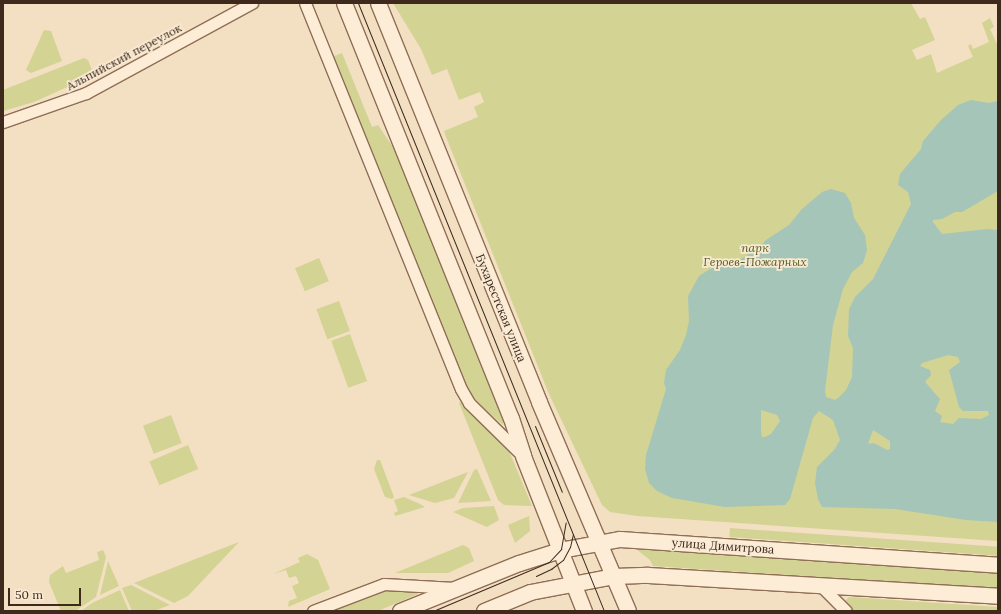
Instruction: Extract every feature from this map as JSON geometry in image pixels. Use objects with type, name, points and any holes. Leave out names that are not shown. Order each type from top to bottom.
[{"type":"main road","points":[[344,3],[495,376],[523,456],[584,611]]},
{"type":"main road","name":"Бухарестская улица","points":[[378,3],[539,402],[600,542],[628,611]]},
{"type":"main road","name":"улица Димитрова","points":[[400,611],[456,588],[561,550],[600,542],[633,539],[998,565]]},
{"type":"main road","points":[[484,611],[530,592],[614,576],[672,575],[998,596]]},
{"type":"street","name":"Альпийский переулок","points":[[3,122],[86,93],[252,3]]},
{"type":"street","points":[[305,3],[461,389],[470,403],[523,456]]},
{"type":"street","name":"улица Димитрова","points":[[313,611],[384,584],[456,588]]},
{"type":"street","points":[[819,584],[846,611]]},
{"type":"green space","name":"парк Героев-Пожарных","points":[[393,3],[911,3],[920,19],[925,17],[935,40],[912,50],[917,60],[931,54],[937,73],[973,57],[968,46],[971,44],[973,49],[989,42],[982,23],[990,18],[994,27],[990,29],[998,46],[998,541],[637,516],[610,512],[602,505],[549,394],[444,131],[478,117],[474,107],[484,102],[480,92],[459,100],[447,69],[432,75],[421,49]]},
{"type":"green space","points":[[44,30],[51,31],[62,61],[31,73],[26,70]]},
{"type":"green space","points":[[342,53],[372,127],[378,125],[395,150],[504,421],[503,425],[482,407],[466,388],[332,57]]},
{"type":"green space","points":[[84,58],[88,60],[94,75],[34,102],[3,111],[3,90]]},
{"type":"green space","points":[[319,258],[329,281],[305,291],[295,268]]},
{"type":"green space","points":[[339,301],[350,331],[327,339],[316,309]]},
{"type":"green space","points":[[350,334],[367,381],[348,388],[331,341]]},
{"type":"green space","points":[[461,402],[509,451],[532,506],[504,505],[498,500],[459,403]]},
{"type":"green space","points":[[171,415],[182,443],[154,454],[143,426]]},
{"type":"green space","points":[[188,445],[198,469],[159,485],[149,461]]},
{"type":"green space","points":[[377,460],[380,460],[394,497],[392,499],[385,497],[374,469]]},
{"type":"green space","points":[[477,469],[491,501],[458,503],[474,470]]},
{"type":"green space","points":[[468,472],[454,498],[435,503],[409,495]]},
{"type":"green space","points":[[404,497],[425,507],[395,516],[394,513],[398,511],[394,500]]},
{"type":"green space","points":[[494,506],[499,520],[487,527],[453,512],[463,508]]},
{"type":"green space","points":[[529,516],[530,531],[515,543],[508,525]]},
{"type":"green space","points":[[730,528],[998,547],[998,556],[729,537]]},
{"type":"green space","points":[[239,542],[188,596],[174,603],[134,583]]},
{"type":"green space","points":[[463,545],[469,548],[474,561],[448,573],[395,573]]},
{"type":"green space","points":[[636,549],[998,573],[998,589],[653,566],[650,560]]},
{"type":"green space","points":[[103,550],[106,557],[96,597],[75,611],[61,611],[49,582],[50,575],[63,566],[66,573],[99,560],[97,552]]},
{"type":"green space","points":[[307,554],[318,560],[330,589],[288,607],[289,601],[297,598],[292,586],[299,583],[296,576],[289,578],[286,570],[273,574],[300,562],[298,558]]},
{"type":"green space","points":[[108,561],[119,586],[100,595]]},
{"type":"green space","points":[[131,585],[170,605],[154,611],[132,611],[122,588]]},
{"type":"green space","points":[[120,590],[129,611],[81,611],[92,603]]},
{"type":"green space","points":[[382,590],[417,591],[418,594],[378,611],[328,611]]},
{"type":"green space","points":[[849,597],[998,607],[998,611],[854,611],[844,602]]},
{"type":"shaded area","points":[[971,100],[989,103],[998,101],[998,191],[962,212],[955,212],[942,219],[933,220],[933,222],[942,234],[987,229],[998,230],[998,522],[966,520],[895,509],[822,507],[818,499],[815,483],[817,467],[834,450],[840,440],[833,420],[819,411],[813,418],[790,499],[785,505],[725,507],[672,498],[657,491],[649,483],[645,469],[646,455],[666,389],[664,383],[666,370],[680,350],[686,335],[689,321],[688,296],[699,276],[715,266],[741,259],[758,249],[766,240],[789,225],[802,209],[822,192],[831,189],[845,193],[851,203],[854,218],[865,235],[867,250],[863,263],[852,272],[843,289],[833,325],[825,391],[826,397],[835,400],[846,390],[852,377],[853,348],[848,336],[849,309],[855,297],[873,279],[911,204],[908,192],[898,185],[900,174],[921,149],[923,141],[941,120],[958,105]],"holes":[[[948,355],[958,357],[960,362],[949,370],[959,407],[963,411],[988,411],[989,415],[981,419],[959,418],[953,424],[940,422],[942,416],[935,411],[940,399],[925,382],[931,375],[930,370],[920,366],[922,363]],[[761,410],[777,415],[780,421],[771,434],[762,437]],[[873,430],[890,441],[890,449],[887,450],[874,443],[868,444]]]},
{"type":"tram line","points":[[358,3],[604,611]]},
{"type":"tram line","points":[[535,426],[562,492]]},
{"type":"tram line","points":[[433,611],[549,562],[561,549],[566,522]]},
{"type":"tram line","points":[[536,576],[551,569],[563,560],[570,547],[573,534]]}]
